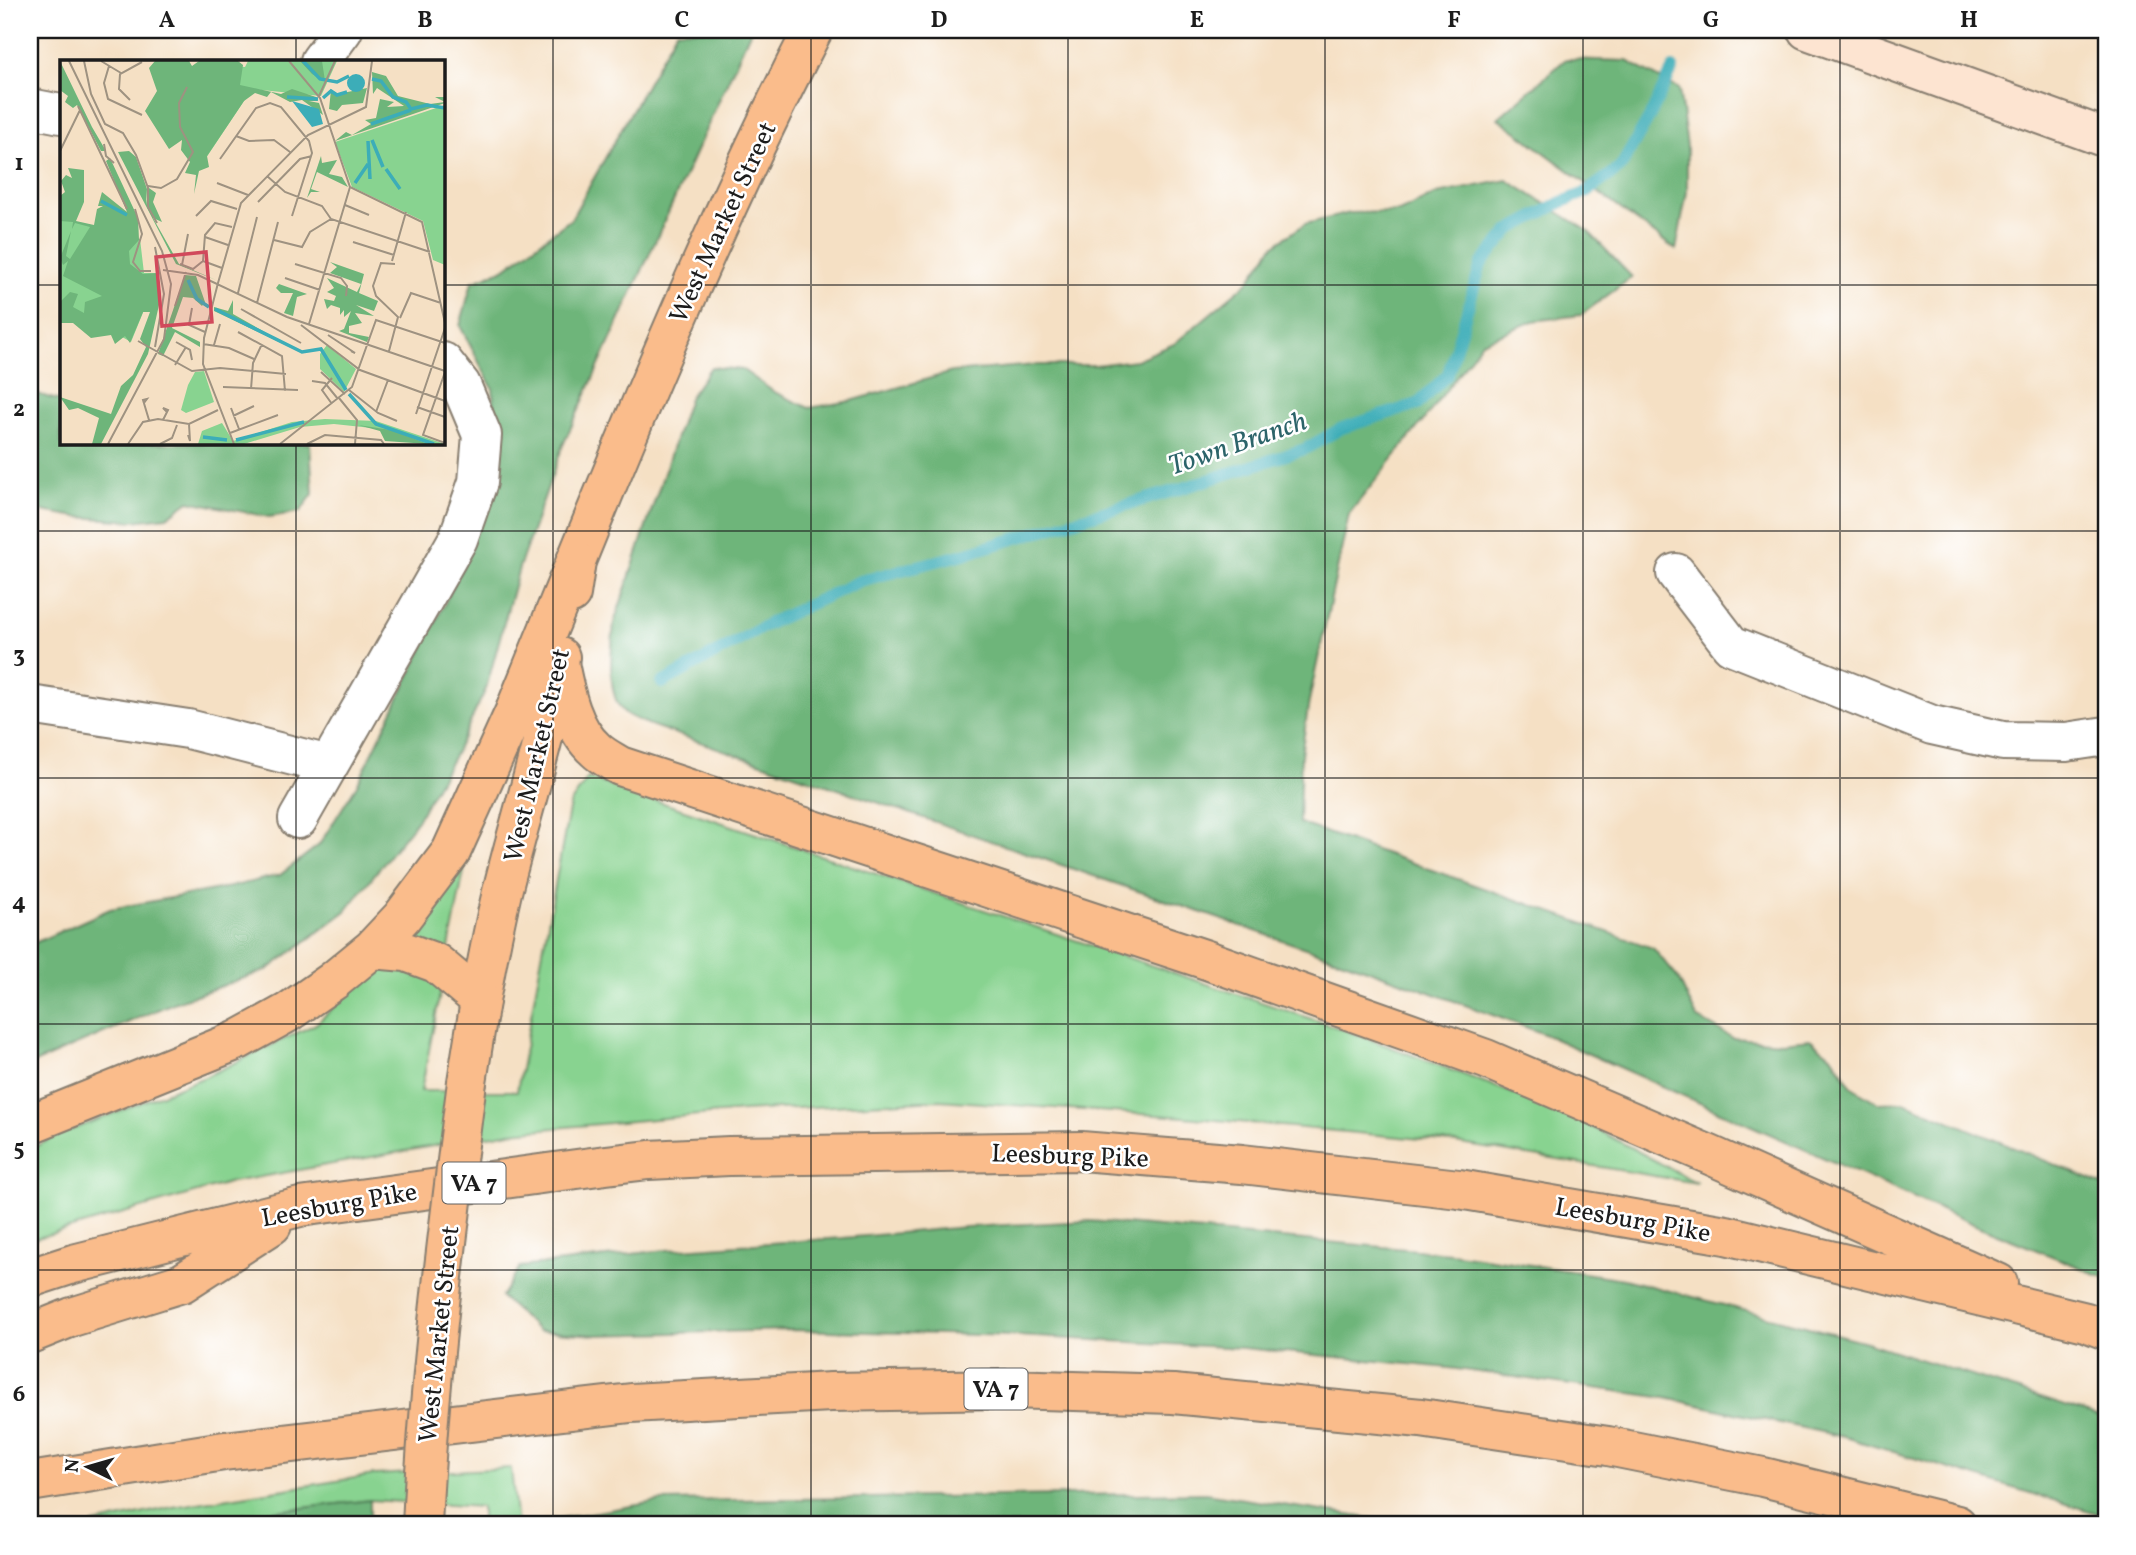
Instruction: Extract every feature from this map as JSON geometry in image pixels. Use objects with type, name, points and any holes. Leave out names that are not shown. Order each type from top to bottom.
[{"type":"main road","name":"West Market Street","points":[[422,1525],[425,1450],[439,1299],[480,1000],[503,891],[545,731],[576,561],[675,323],[813,30]]},
{"type":"main road","points":[[1807,30],[2106,138]]},
{"type":"main road","points":[[30,1124],[238,1040],[287,1013],[372,949],[402,917],[451,852],[514,713],[576,561]]},
{"type":"main road","points":[[559,663],[566,697],[576,722],[595,750],[620,766],[1191,955],[1486,1059],[2096,1326]]},
{"type":"main road","points":[[372,949],[406,952],[436,963],[480,1000]]},
{"type":"main road","name":"Leesburg Pike","points":[[30,1278],[73,1264],[300,1207],[649,1160],[872,1153],[1081,1151],[1242,1164],[1459,1189],[1726,1235],[2096,1326]]},
{"type":"main road","points":[[30,1334],[72,1317],[182,1283],[300,1207]]},
{"type":"main road","name":"VA 7","points":[[31,1482],[223,1451],[631,1402],[831,1392],[1006,1389],[1172,1394],[1421,1418],[1634,1451],[1763,1477],[1957,1525]]},
{"type":"street","points":[[321,60],[343,30]]},
{"type":"street","points":[[30,108],[60,114]]},
{"type":"street","points":[[298,819],[458,540],[478,482],[482,435],[461,385],[444,363]]},
{"type":"street","points":[[1676,573],[1731,645],[1839,690],[1932,725],[2003,741],[2066,742],[2106,736]]},
{"type":"street","points":[[30,705],[188,729],[329,765]]},
{"type":"green space","points":[[677,30],[751,30],[563,445],[519,568],[486,689],[456,752],[417,820],[346,911],[267,970],[173,1003],[30,1065],[30,945],[110,909],[280,875],[319,845],[357,785],[468,555],[496,458],[493,389],[460,326],[472,282],[504,269],[571,219]]},
{"type":"green space","points":[[1566,59],[1627,61],[1679,89],[1687,146],[1687,192],[1676,250],[1498,118]]},
{"type":"green space","points":[[1507,180],[1587,230],[1632,277],[1581,315],[1533,321],[1482,342],[1349,514],[1309,701],[1301,755],[1299,823],[1653,948],[1678,978],[1697,1018],[1733,1038],[1782,1042],[1810,1039],[1833,1057],[1852,1087],[1878,1103],[1904,1102],[2106,1186],[2106,1278],[1980,1227],[1539,1032],[1361,967],[650,725],[633,718],[618,704],[611,670],[614,623],[689,398],[711,367],[743,370],[774,392],[809,408],[851,401],[952,372],[1035,365],[1095,365],[1136,360],[1174,344],[1248,282],[1273,246],[1305,224],[1350,213],[1399,212],[1437,194]]},
{"type":"green space","points":[[30,392],[60,401],[60,444],[310,444],[313,494],[300,512],[269,517],[189,501],[167,517],[133,521],[77,517],[30,509]]},
{"type":"green space","points":[[588,778],[1348,1031],[1568,1114],[1697,1183],[1443,1141],[1184,1117],[939,1100],[743,1111],[511,1132],[232,1182],[30,1240],[30,1149],[205,1077],[316,1024],[422,920],[465,866],[421,1091],[517,1091],[570,804]]},
{"type":"green space","points":[[1091,1221],[1451,1253],[1624,1279],[1866,1342],[2106,1419],[2106,1516],[1844,1437],[1666,1398],[1449,1368],[1243,1348],[1016,1336],[791,1330],[596,1335],[539,1331],[501,1297],[520,1267],[666,1250],[965,1227]]},
{"type":"green space","points":[[511,1468],[517,1525],[481,1525],[481,1507],[370,1500],[167,1525],[90,1525],[173,1507],[374,1475]]},
{"type":"green space","points":[[1205,1493],[1413,1525],[521,1525],[661,1501]]},
{"type":"green space","points":[[370,1500],[370,1525],[167,1525],[182,1522]]},
{"type":"waterway","name":"Town Branch","points":[[662,683],[774,621],[860,581],[964,554],[1183,488],[1305,449],[1342,428],[1418,404],[1448,374],[1481,264],[1510,230],[1562,202],[1585,193],[1620,168],[1649,118],[1673,68]]}]
